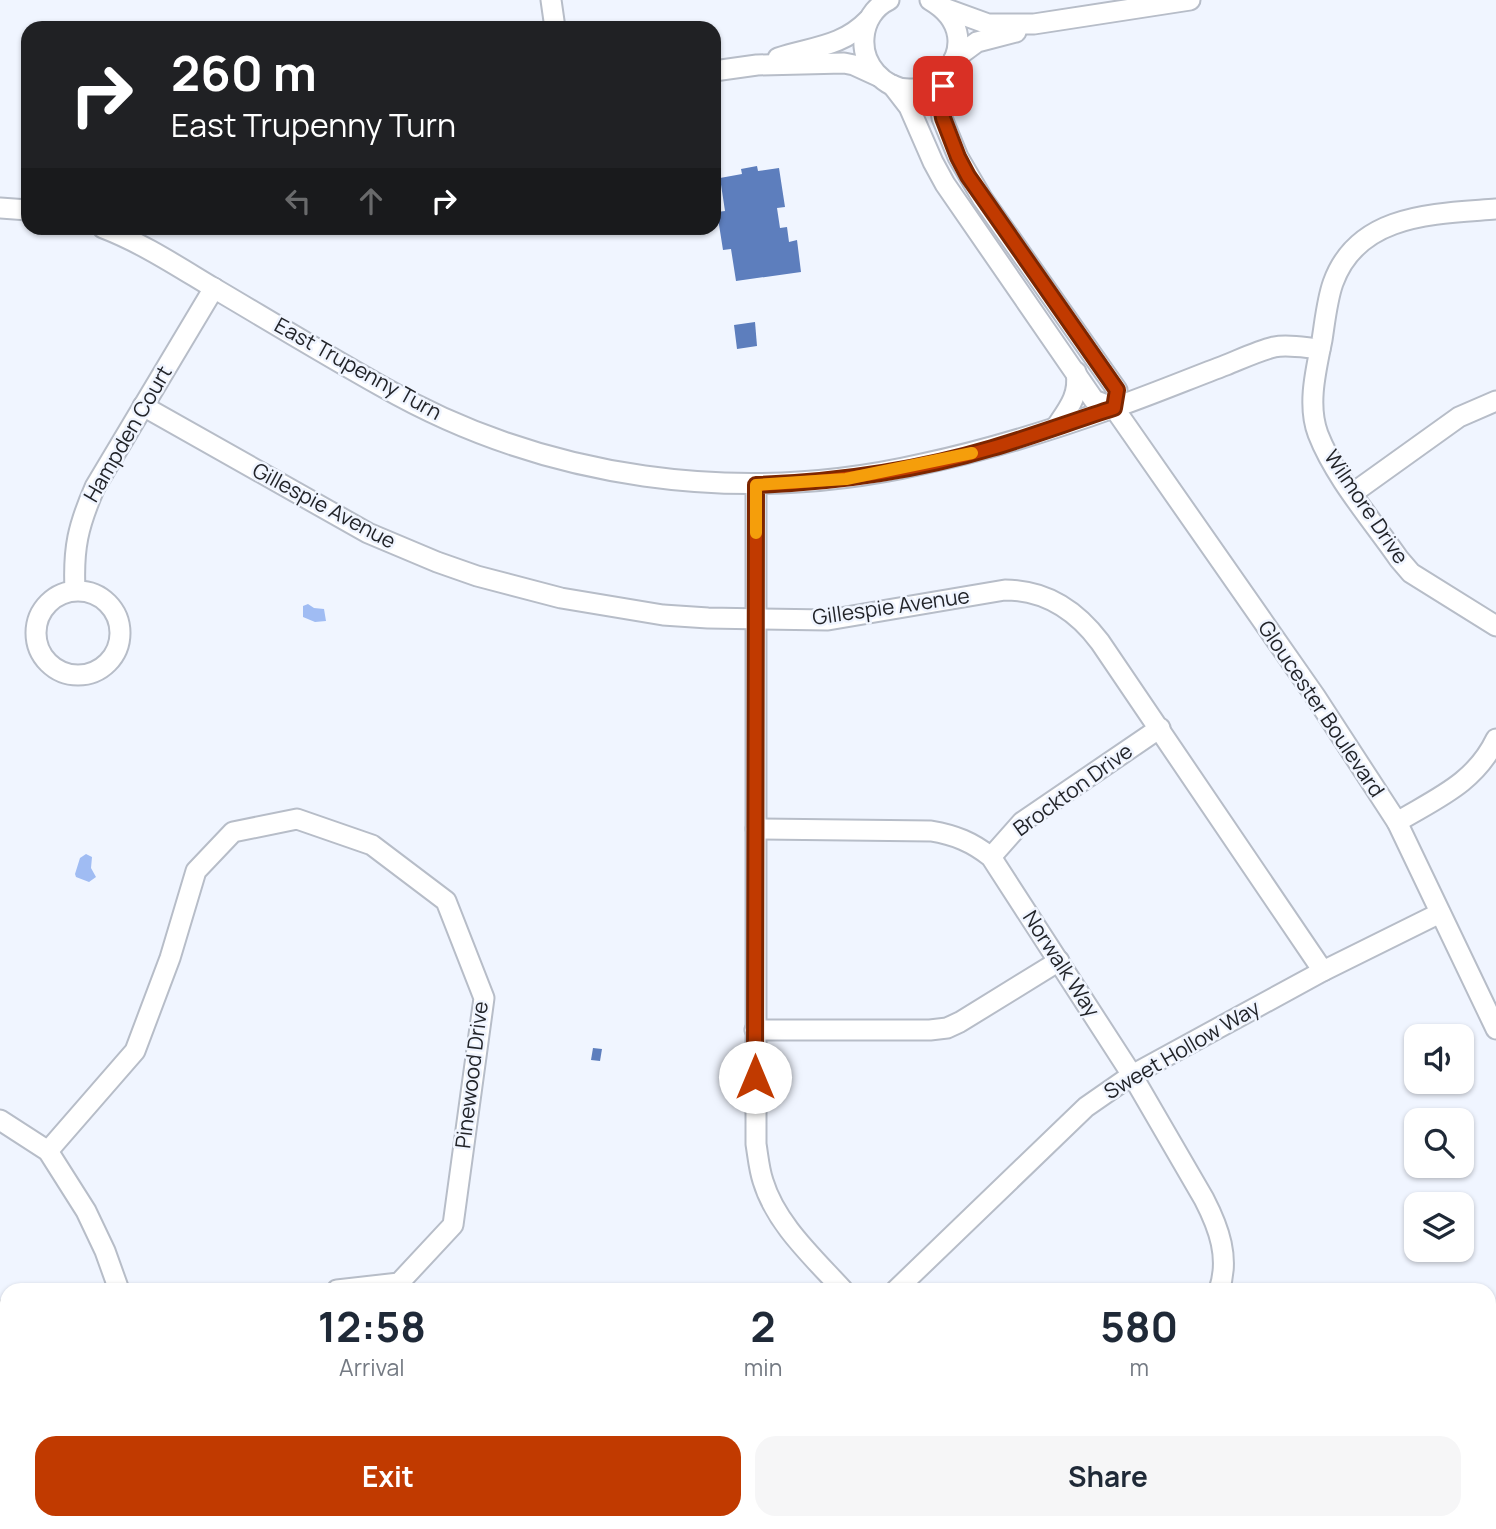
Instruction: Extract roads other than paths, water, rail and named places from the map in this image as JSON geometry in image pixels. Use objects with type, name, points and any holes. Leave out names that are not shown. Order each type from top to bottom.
[{"type":"street","points":[[551,0],[554,21]]},
{"type":"street","points":[[937,4],[988,23],[1034,24],[1190,0]]},
{"type":"street","name":"Gloucester Boulevard","points":[[937,4],[957,31],[958,46],[940,101],[943,118],[958,157],[982,198],[1117,390],[1114,408]]},
{"type":"street","points":[[757,65],[799,51],[825,47],[857,33],[879,7]]},
{"type":"street","name":"Gloucester Boulevard","points":[[879,7],[864,32],[866,57],[871,67],[909,107],[945,184],[1094,400],[1114,408],[1315,696],[1397,822],[1496,1029]]},
{"type":"street","points":[[721,70],[757,65],[844,63],[907,88],[920,88],[941,78],[952,64],[977,42],[1008,35],[1034,24]]},
{"type":"street","points":[[0,208],[21,210]]},
{"type":"street","name":"Wilmore Drive","points":[[1496,209],[1419,216],[1398,221],[1363,241],[1348,255],[1333,284],[1312,400],[1313,416],[1328,455],[1411,573],[1496,626]]},
{"type":"street","name":"East Trupenny Turn","points":[[118,235],[147,248],[411,403],[500,440],[570,462],[649,477],[701,483],[756,485],[846,479],[897,470],[991,449],[1114,408],[1273,347],[1320,349]]},
{"type":"street","name":"Hampden Court","points":[[75,590],[74,549],[80,523],[95,487],[214,288]]},
{"type":"street","points":[[1056,427],[1076,393],[1075,371]]},
{"type":"street","points":[[1353,493],[1459,417],[1496,401]]},
{"type":"street","name":"Gillespie Avenue","points":[[143,405],[368,533],[447,565],[516,587],[600,606],[663,615],[756,620],[828,620],[1005,590],[1032,592],[1059,603],[1086,622],[1324,971]]},
{"type":"street","points":[[756,485],[755,1123],[762,1179],[769,1197],[787,1225],[837,1283]]},
{"type":"street","points":[[75,590],[102,597],[116,614],[120,626],[120,639],[111,659],[94,671],[84,674],[67,673],[51,665],[40,651],[36,632],[37,620],[48,603],[56,596],[75,590]]},
{"type":"street","name":"Brockton Drive","points":[[991,858],[1022,822],[1160,728]]},
{"type":"street","points":[[1397,822],[1469,777],[1482,764],[1496,739]]},
{"type":"street","name":"Pinewood Drive","points":[[48,1151],[135,1051],[170,958],[195,871],[233,832],[297,819],[372,845],[446,901],[484,998],[453,1224],[398,1283]]},
{"type":"street","name":"Norwalk Way","points":[[755,829],[931,831],[954,835],[975,844],[991,858],[1132,1075],[1215,1220],[1222,1243],[1220,1283]]},
{"type":"street","name":"Sweet Hollow Way","points":[[903,1283],[1086,1107],[1132,1075],[1324,971],[1440,913]]},
{"type":"street","points":[[755,1030],[947,1028],[1059,961]]},
{"type":"street","points":[[0,1120],[48,1151],[86,1211],[116,1283]]},
{"type":"water","points":[[308,604],[324,609],[326,621],[315,622],[303,617],[303,606]]},
{"type":"water","points":[[86,854],[92,857],[91,868],[96,877],[89,882],[76,877],[75,874],[80,858]]}]
